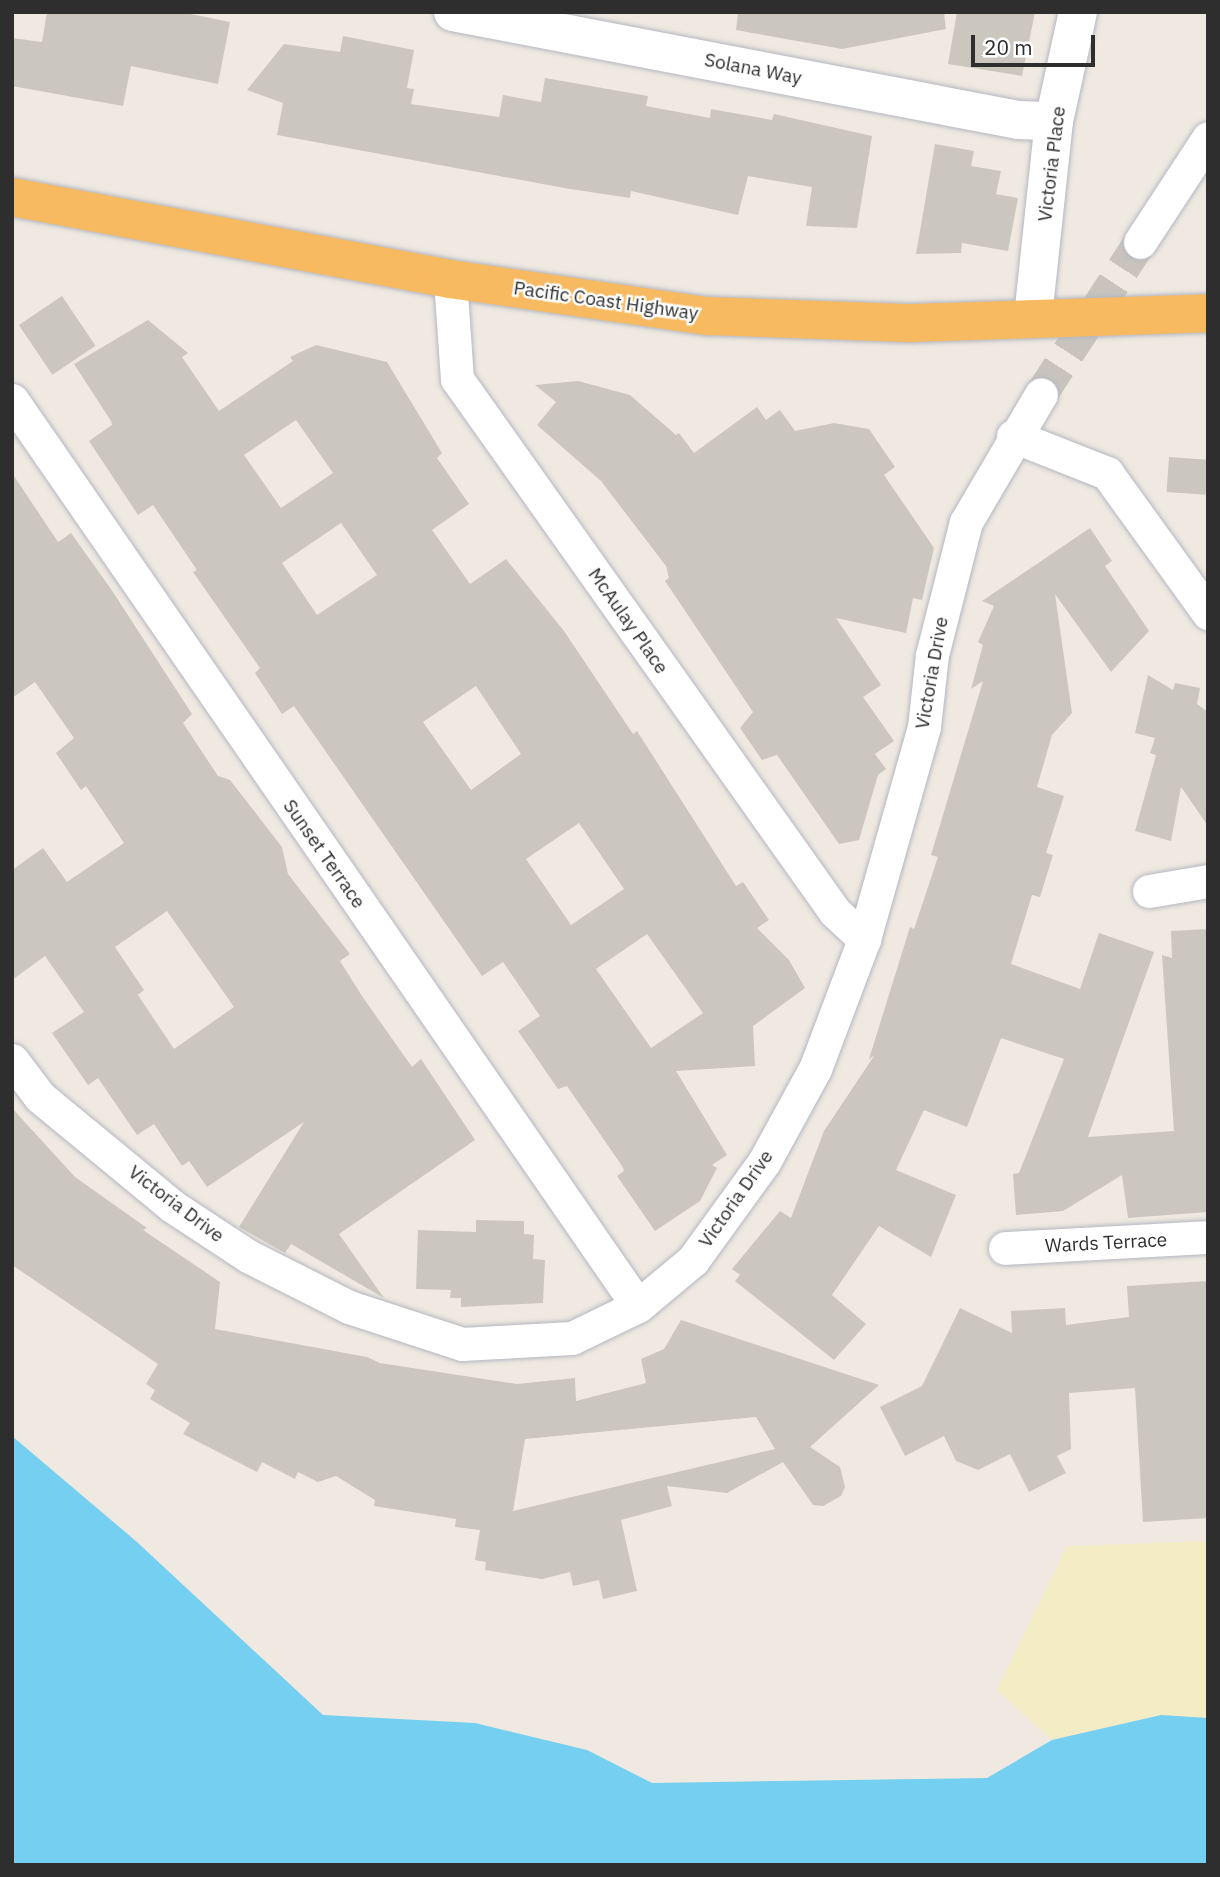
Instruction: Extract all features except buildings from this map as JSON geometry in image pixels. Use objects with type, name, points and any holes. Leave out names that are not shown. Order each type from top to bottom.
[{"type":"highway","name":"Pacific Coast Highway","points":[[12,197],[450,279],[708,316],[913,323],[1208,313]]},
{"type":"street","name":"Solana Way","points":[[453,12],[1018,120],[1054,121]]},
{"type":"street","name":"Victoria Place","points":[[1034,317],[1054,121],[1078,12]]},
{"type":"street","points":[[1140,242],[1208,138]]},
{"type":"street","name":"McAulay Place","points":[[450,279],[457,379],[835,912],[864,939]]},
{"type":"street","name":"Victoria Drive","points":[[12,1060],[40,1097],[172,1206],[248,1256],[349,1307],[462,1344],[572,1338],[638,1306],[693,1259],[764,1162],[816,1069],[864,939],[924,727],[932,655],[966,522],[1013,436],[1041,394]]},
{"type":"street","name":"Sunset Terrace","points":[[12,400],[638,1306]]},
{"type":"street","points":[[1013,436],[1107,473],[1208,613]]},
{"type":"street","points":[[1149,891],[1208,881]]},
{"type":"street","name":"Wards Terrace","points":[[1005,1248],[1208,1237]]},
{"type":"sand","points":[[1208,1541],[1208,1718],[1161,1715],[1052,1740],[997,1690],[1067,1546]]},
{"type":"water","points":[[12,1436],[137,1542],[323,1715],[475,1723],[587,1750],[652,1783],[987,1778],[1052,1740],[1161,1715],[1208,1718],[1208,1865],[12,1865]]},
{"type":"tunnel","points":[[1041,394],[1140,242]]}]
